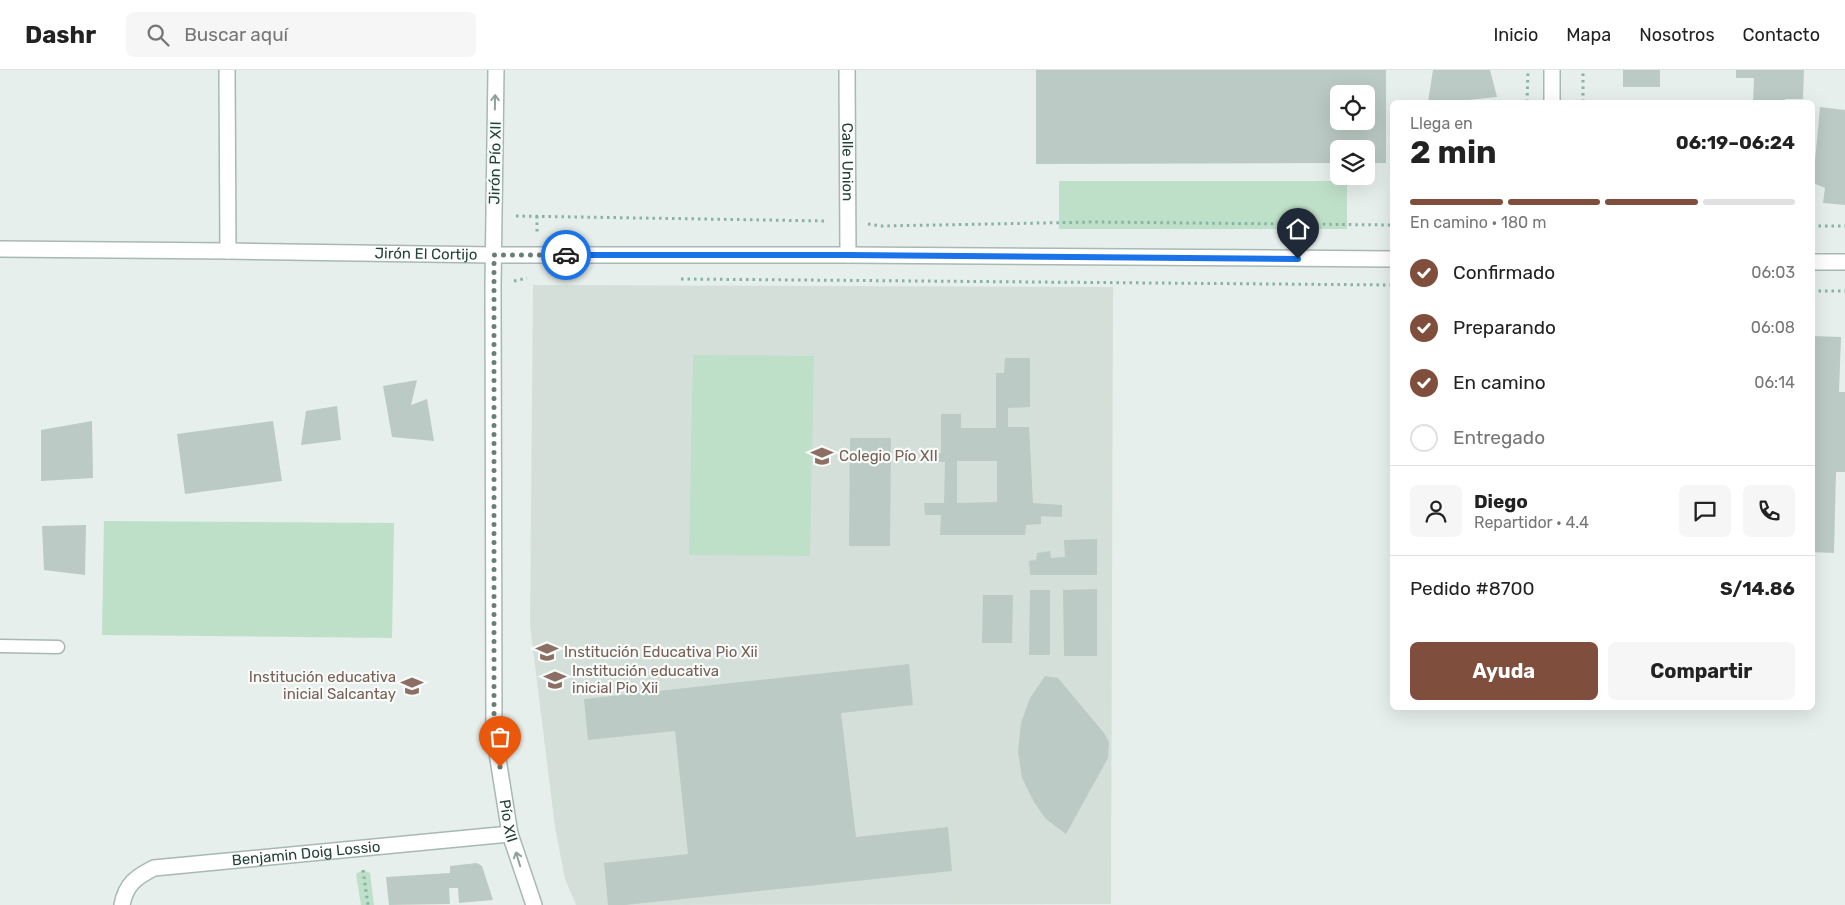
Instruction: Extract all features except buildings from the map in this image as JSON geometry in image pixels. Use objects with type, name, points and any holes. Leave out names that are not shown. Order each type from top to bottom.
[{"type":"street","points":[[228,70],[228,251]]},
{"type":"street","name":"Jirón Pío XII","points":[[494,255],[496,70]]},
{"type":"street","name":"Calle Union","points":[[847,70],[848,255]]},
{"type":"street","points":[[1552,70],[1552,100]]},
{"type":"street","name":"Jirón El Cortijo","points":[[0,249],[494,255],[848,255],[1390,260]]},
{"type":"street","name":"Pío XII","points":[[494,255],[494,734],[510,834],[534,905]]},
{"type":"street","points":[[1815,262],[1845,262]]},
{"type":"street","name":"Benjamin Doig Lossio","points":[[122,905],[124,893],[136,877],[154,868],[510,834]]},
{"type":"lane","points":[[0,646],[58,647]]},
{"type":"path","points":[[1527,100],[1528,70]]},
{"type":"path","points":[[1583,70],[1583,100]]},
{"type":"path","points":[[494,216],[775,218],[848,221],[882,226],[1095,222],[1390,225]]},
{"type":"path","points":[[1815,226],[1845,226]]},
{"type":"path","points":[[493,285],[529,278]]},
{"type":"path","points":[[681,279],[1390,285]]},
{"type":"path","points":[[1815,291],[1845,291]]},
{"type":"path","points":[[363,870],[368,905]]},
{"type":"path","points":[[354,871],[370,870]]},
{"type":"shaded area","name":"Colegio Pío XII","points":[[533,285],[1113,287],[1111,904],[576,905],[565,879],[555,827],[530,625]]},
{"type":"green space","points":[[1059,181],[1330,181],[1330,185],[1347,185],[1347,229],[1059,229]]},
{"type":"green space","points":[[693,355],[814,356],[810,556],[689,555]]},
{"type":"green space","points":[[104,521],[394,523],[392,638],[102,635]]},
{"type":"green space","points":[[363,870],[370,873],[374,905],[361,905],[356,874]]},
{"type":"way so far","points":[[500,767],[494,734],[494,255],[566,255]]},
{"type":"place","name":"Colegio Pío XII","points":[[822,456]]},
{"type":"place","name":"Institución Educativa Pio Xii","points":[[547,652]]},
{"type":"place","name":"Institución educativa inicial Pio Xii","points":[[555,680]]},
{"type":"place","name":"Institución educativa inicial Salcantay","points":[[412,686]]},
{"type":"route","points":[[566,255],[848,255],[1298,259]]}]
